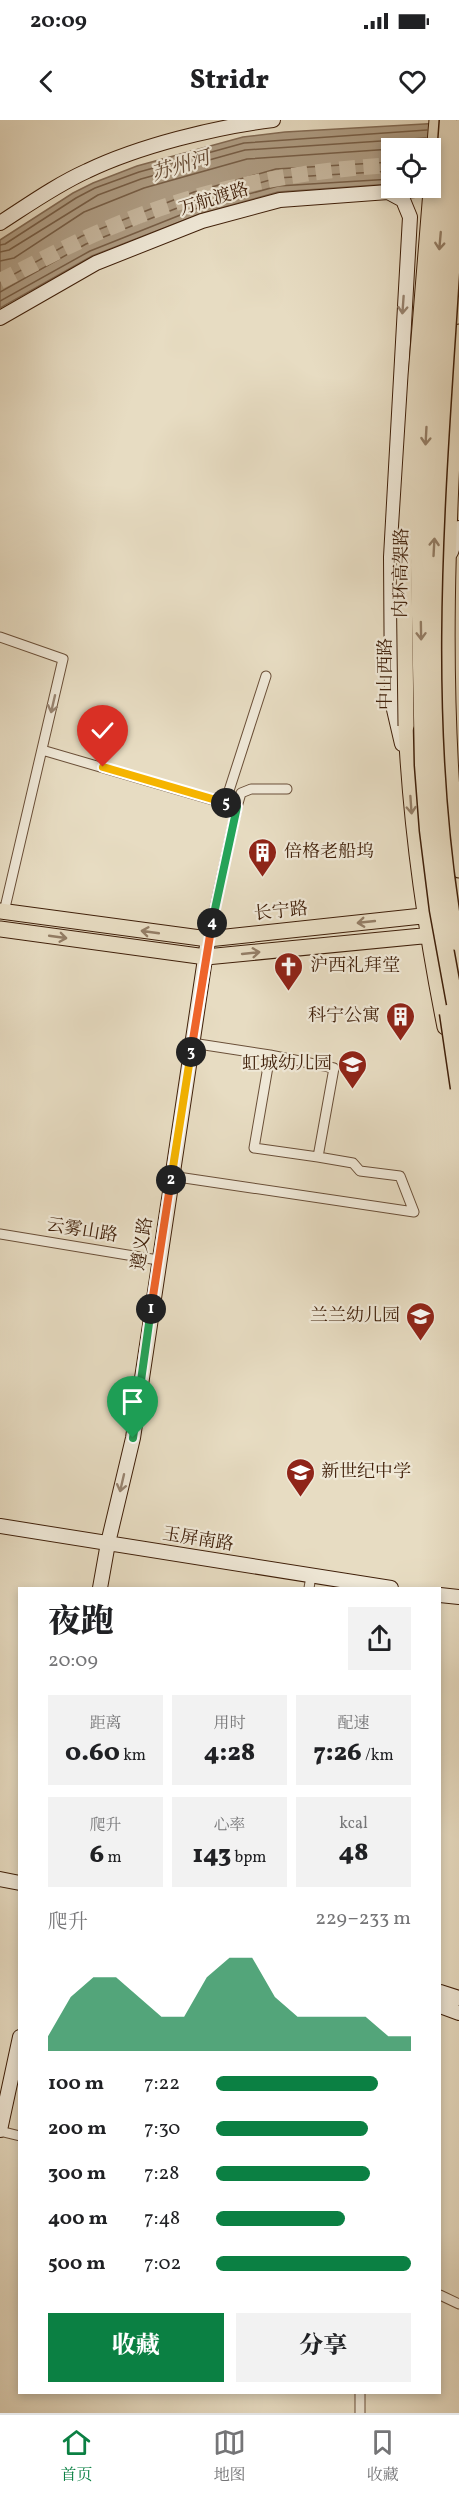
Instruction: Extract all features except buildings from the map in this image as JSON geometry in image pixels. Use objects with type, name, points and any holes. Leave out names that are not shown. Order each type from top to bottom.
[{"type":"highway","name":"内环高架路","points":[[448,120],[429,379],[420,565],[423,765],[431,913],[459,1025]]},
{"type":"highway","name":"内环高架路","points":[[459,128],[433,577],[435,764],[450,909],[459,961]]},
{"type":"highway","points":[[431,913],[459,1088]]},
{"type":"main road","name":"中山西路","points":[[437,120],[416,376],[404,566],[406,726],[412,830],[431,913],[427,936],[447,1041],[459,1083]]},
{"type":"main road","points":[[459,332],[447,566],[448,726],[459,870]]},
{"type":"main road","name":"长宁路","points":[[2,912],[208,939],[431,913],[459,912]]},
{"type":"main road","name":"长宁路","points":[[0,929],[206,957],[459,932]]},
{"type":"street","points":[[0,224],[62,184],[119,156],[237,124],[273,120]]},
{"type":"street","name":"万航渡路","points":[[441,188],[459,186]]},
{"type":"street","name":"万航渡路","points":[[0,318],[88,267],[202,221],[280,200],[381,194]]},
{"type":"street","points":[[399,198],[403,200],[410,217],[391,557],[392,701],[408,766]]},
{"type":"street","points":[[447,566],[459,528]]},
{"type":"street","points":[[0,637],[63,659],[2,912]]},
{"type":"street","points":[[225,803],[266,675]]},
{"type":"street","points":[[42,750],[237,807]]},
{"type":"street","points":[[208,939],[242,793],[251,789],[288,789]]},
{"type":"street","name":"遵义路","points":[[100,1587],[108,1543],[133,1438],[208,939]]},
{"type":"street","points":[[192,1043],[334,1068],[318,1157]]},
{"type":"street","points":[[171,1176],[414,1212],[400,1176],[360,1171],[353,1163],[254,1148],[270,1055]]},
{"type":"street","name":"云雾山路","points":[[0,1234],[159,1260]]},
{"type":"street","name":"玉屏南路","points":[[0,1526],[108,1543],[310,1582],[378,1587]]},
{"type":"street","points":[[441,1595],[459,1597]]},
{"type":"street","points":[[0,1879],[18,1883]]},
{"type":"street","points":[[441,1992],[459,1998]]},
{"type":"street","points":[[441,2006],[459,2013]]},
{"type":"street","points":[[18,2046],[0,2130],[18,2135]]},
{"type":"street","points":[[441,2295],[459,2304]]},
{"type":"street","points":[[360,2394],[360,2413]]},
{"type":"water","name":"苏州河","points":[[459,122],[441,138],[381,138],[381,185],[278,192],[200,214],[92,256],[0,308],[0,240],[73,193],[137,166],[243,137],[285,132]]},
{"type":"tunnel","points":[[0,281],[101,231],[183,201],[251,183],[381,166]]},
{"type":"place","name":"倍格老船坞","points":[[263,878]]},
{"type":"place","name":"沪西礼拜堂","points":[[289,992]]},
{"type":"place","name":"科宁公寓","points":[[401,1042]]},
{"type":"place","name":"虹城幼儿园","points":[[353,1090]]},
{"type":"place","name":"兰兰幼儿园","points":[[421,1342]]},
{"type":"place","name":"新世纪中学","points":[[300,1498]]},
{"type":"route","points":[[103,767],[237,807],[208,939],[133,1438]]}]
